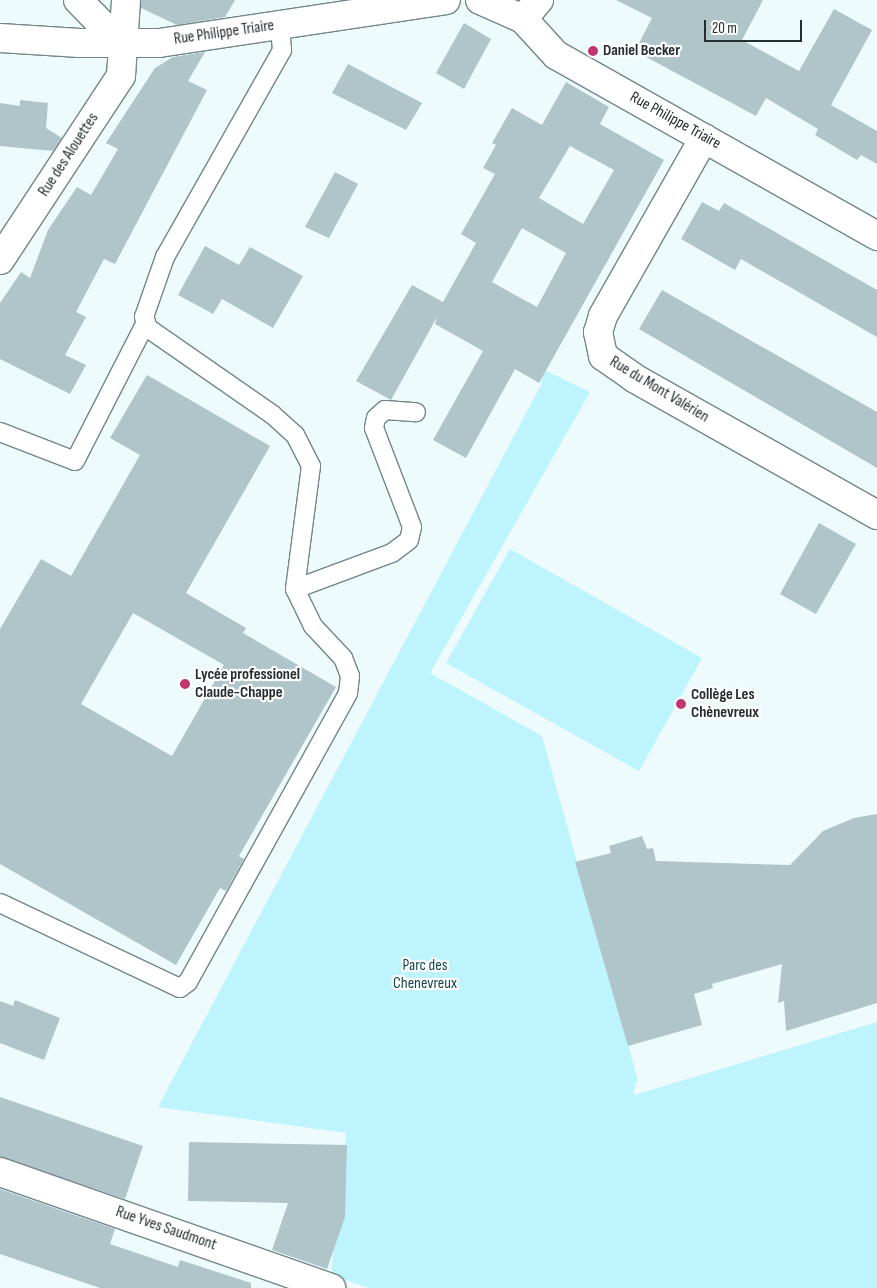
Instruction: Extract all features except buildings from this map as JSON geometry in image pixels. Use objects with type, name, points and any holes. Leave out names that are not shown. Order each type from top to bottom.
[{"type":"street","points":[[78,0],[121,44]]},
{"type":"street","name":"Rue des Alouettes","points":[[0,260],[121,76],[121,44],[126,0]]},
{"type":"street","name":"Rue Philippe Triaire","points":[[0,38],[121,44],[159,43],[446,0]]},
{"type":"street","name":"Rue Philippe Triaire","points":[[480,0],[531,9],[556,55],[877,236]]},
{"type":"street","name":"Rue du Mont Valérien","points":[[704,138],[603,316],[598,332],[603,356],[634,378],[877,515]]},
{"type":"street","name":"Rue Yves Saudmont","points":[[0,1172],[331,1288]]},
{"type":"lane","points":[[0,903],[180,988],[188,982],[348,693],[350,676],[343,658],[313,626],[295,589],[310,466],[295,435],[273,415],[148,328],[144,317],[154,282],[165,257],[282,50],[280,25]]},
{"type":"lane","points":[[0,432],[75,461],[146,322]]},
{"type":"lane","points":[[295,589],[392,553],[409,540],[412,527],[374,428],[376,418],[385,410],[416,412]]},
{"type":"green space","name":"Parc des Chenevreux","points":[[544,370],[590,392],[430,673],[542,736],[636,1073],[638,1082],[635,1083],[634,1095],[877,1022],[877,1288],[369,1288],[331,1275],[346,1133],[158,1107],[541,385]]},
{"type":"green space","points":[[510,549],[702,658],[639,771],[446,663]]},
{"type":"place","name":"Daniel Becker","points":[[593,51]]},
{"type":"place","name":"Lycée professionel Claude-Chappe","points":[[185,684]]},
{"type":"place","name":"Collège Les Chènevreux","points":[[681,704]]}]
